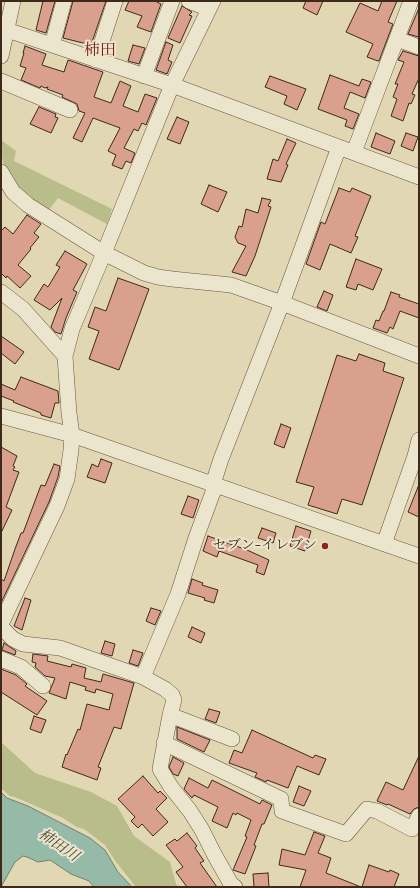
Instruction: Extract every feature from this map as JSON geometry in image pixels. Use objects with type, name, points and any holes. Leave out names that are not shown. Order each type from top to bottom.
[{"type":"street","points":[[1,56],[4,28],[13,1]]},
{"type":"street","points":[[52,45],[64,1]]},
{"type":"street","points":[[96,60],[115,1]]},
{"type":"street","points":[[144,76],[172,1]]},
{"type":"street","points":[[190,1],[211,5],[172,85],[72,329],[65,356],[68,413],[72,435],[67,479],[1,626],[13,639],[23,644],[60,648],[143,677],[172,694],[174,700],[164,743],[160,769],[170,787],[190,811],[202,830],[214,854],[234,887]]},
{"type":"street","points":[[354,152],[411,1]]},
{"type":"street","points":[[4,28],[172,85],[419,177]]},
{"type":"street","points":[[397,39],[419,47]]},
{"type":"street","points":[[1,81],[70,110]]},
{"type":"street","points":[[143,677],[178,594],[213,492],[213,484],[221,459],[282,302],[339,147]]},
{"type":"street","points":[[1,172],[13,192],[28,205],[104,253],[144,272],[158,277],[231,285],[282,302],[419,356]]},
{"type":"street","points":[[1,292],[23,309],[65,356]]},
{"type":"street","points":[[1,416],[72,435],[419,556]]},
{"type":"street","points":[[384,544],[415,456],[419,440]]},
{"type":"street","points":[[1,659],[21,667],[43,686]]},
{"type":"street","points":[[170,715],[232,739]]},
{"type":"street","points":[[164,743],[281,798],[282,811],[346,834],[367,809],[377,811],[412,829],[419,816]]},
{"type":"shaded area","points":[[1,140],[16,151],[14,161],[112,209],[107,224],[58,198],[46,214],[9,182],[1,154]]},
{"type":"shaded area","points":[[1,742],[35,773],[91,792],[117,806],[134,836],[170,862],[176,884],[179,887],[136,887],[116,862],[105,845],[84,829],[77,827],[63,818],[10,796],[1,788]]},
{"type":"water","name":"柿田川","points":[[1,792],[7,798],[28,806],[90,838],[105,850],[118,872],[132,887],[94,887],[89,881],[71,874],[50,860],[38,862],[23,856],[15,862],[1,887]]},
{"type":"building","points":[[43,1],[55,1],[46,33],[36,30]]},
{"type":"building","points":[[73,1],[106,1],[91,45],[63,38]]},
{"type":"building","points":[[129,1],[155,1],[161,4],[151,32],[137,27],[142,16],[125,10]]},
{"type":"building","points":[[306,1],[323,1],[317,15],[303,8]]},
{"type":"building","points":[[382,1],[397,1],[388,22],[393,24],[378,61],[367,57],[373,44],[346,32],[360,3],[378,11]]},
{"type":"building","points":[[182,6],[192,12],[189,15],[192,16],[180,43],[168,38]]},
{"type":"building","points":[[419,8],[419,37],[408,34]]},
{"type":"building","points":[[166,42],[173,45],[168,60],[172,62],[167,74],[156,70]]},
{"type":"building","points":[[133,45],[145,48],[139,64],[128,61]]},
{"type":"building","points":[[25,46],[46,54],[42,65],[64,72],[68,60],[103,72],[94,97],[111,103],[120,81],[131,86],[123,106],[138,112],[145,94],[157,98],[146,125],[142,123],[138,131],[134,129],[124,148],[135,153],[131,163],[126,161],[122,169],[112,165],[116,155],[108,151],[120,128],[93,118],[82,142],[73,138],[85,113],[79,111],[77,104],[62,97],[63,95],[47,89],[48,87],[45,88],[41,86],[40,88],[21,80],[26,68],[20,66]]},
{"type":"building","points":[[403,51],[419,56],[419,78],[412,94],[415,95],[411,104],[409,103],[403,121],[391,116],[397,99],[393,97],[398,84],[395,84],[404,62],[398,60]]},
{"type":"building","points":[[330,75],[359,86],[362,79],[371,82],[365,98],[350,92],[344,108],[359,114],[353,129],[345,126],[347,120],[318,109]]},
{"type":"building","points":[[270,76],[306,89],[297,110],[284,104],[287,96],[265,87]]},
{"type":"building","points":[[39,107],[56,114],[55,117],[58,118],[51,133],[30,124]]},
{"type":"building","points":[[177,117],[189,122],[180,144],[167,139]]},
{"type":"building","points":[[376,133],[395,141],[390,154],[371,147]]},
{"type":"building","points":[[406,133],[418,137],[413,151],[401,146]]},
{"type":"building","points":[[287,139],[296,143],[286,164],[288,165],[281,182],[267,179],[273,159],[278,161]]},
{"type":"building","points":[[209,185],[227,192],[218,212],[201,204]]},
{"type":"building","points":[[339,188],[350,192],[352,188],[371,196],[355,236],[358,237],[351,253],[330,244],[320,270],[306,264],[321,222],[325,224]]},
{"type":"building","points":[[262,198],[271,200],[268,206],[271,207],[255,256],[246,276],[232,272],[246,246],[238,243],[235,237],[239,226],[242,227],[246,209],[258,213]]},
{"type":"building","points":[[27,215],[41,224],[34,233],[39,237],[18,265],[31,276],[20,288],[7,276],[6,278],[1,273],[1,231],[5,227],[13,234]]},
{"type":"building","points":[[65,251],[87,264],[73,290],[77,292],[61,334],[55,332],[51,327],[62,298],[50,310],[34,300],[44,284],[48,287],[60,267],[56,265]]},
{"type":"building","points":[[356,259],[382,269],[373,290],[358,284],[356,290],[346,287]]},
{"type":"building","points":[[118,278],[149,289],[119,370],[89,359],[99,331],[88,327],[95,307],[106,311]]},
{"type":"building","points":[[324,291],[333,295],[327,311],[317,307]]},
{"type":"building","points":[[391,292],[400,295],[399,297],[419,304],[419,318],[400,311],[393,329],[390,327],[387,333],[373,328],[376,320],[379,321],[384,311]]},
{"type":"building","points":[[1,336],[24,352],[15,364],[1,353]]},
{"type":"building","points":[[359,354],[385,363],[383,371],[404,378],[362,505],[342,499],[337,514],[308,505],[314,487],[296,482],[337,355],[356,361]]},
{"type":"building","points":[[21,377],[58,391],[59,403],[55,403],[51,418],[41,415],[41,413],[1,396],[1,384],[15,390]]},
{"type":"building","points":[[281,424],[291,428],[284,448],[274,444]]},
{"type":"building","points":[[1,447],[17,456],[13,470],[19,472],[6,507],[12,510],[1,533]]},
{"type":"building","points":[[101,459],[112,463],[105,483],[87,477],[92,464],[98,467]]},
{"type":"building","points":[[54,464],[60,466],[58,477],[49,502],[1,603],[1,579],[4,581],[21,533],[23,533],[41,485],[45,486]]},
{"type":"building","points":[[419,487],[419,517],[408,512]]},
{"type":"building","points":[[188,496],[199,500],[193,518],[181,514]]},
{"type":"building","points":[[296,526],[311,531],[305,551],[290,546]]},
{"type":"building","points":[[262,528],[276,533],[273,543],[258,538]]},
{"type":"building","points":[[208,536],[247,550],[269,560],[264,575],[256,572],[258,565],[219,551],[217,557],[203,551]]},
{"type":"building","points":[[192,579],[203,583],[202,585],[218,590],[214,603],[204,600],[205,598],[188,593]]},
{"type":"building","points":[[25,598],[31,600],[22,630],[14,626]]},
{"type":"building","points":[[151,608],[161,611],[155,625],[146,621]]},
{"type":"building","points":[[192,627],[205,633],[201,643],[188,637]]},
{"type":"building","points":[[105,641],[115,644],[112,656],[101,653]]},
{"type":"building","points":[[4,643],[16,651],[15,655],[2,650]]},
{"type":"building","points":[[133,650],[143,653],[138,666],[129,663]]},
{"type":"building","points":[[33,654],[48,656],[47,661],[71,667],[72,664],[86,668],[84,678],[101,682],[103,674],[134,683],[121,729],[114,727],[98,767],[101,768],[97,780],[62,767],[66,754],[67,755],[78,729],[80,730],[87,704],[109,710],[113,694],[96,689],[95,693],[85,690],[86,687],[70,682],[66,699],[49,693],[55,678],[45,676],[35,667],[36,663],[32,662]]},
{"type":"building","points":[[1,669],[16,675],[27,684],[25,686],[47,701],[37,715],[1,692]]},
{"type":"building","points":[[209,709],[220,712],[216,723],[205,719]]},
{"type":"building","points":[[34,716],[46,720],[41,733],[30,729]]},
{"type":"building","points":[[177,727],[210,740],[204,752],[177,739]]},
{"type":"building","points":[[252,730],[313,758],[315,755],[326,759],[319,775],[297,766],[288,788],[267,780],[266,782],[255,777],[257,773],[229,763],[234,750],[242,753]]},
{"type":"building","points":[[419,756],[419,807],[414,809],[410,814],[388,804],[387,805],[377,801],[386,782],[403,790]]},
{"type":"building","points":[[173,757],[184,763],[178,776],[173,774],[169,767]]},
{"type":"building","points":[[143,776],[158,793],[160,791],[167,798],[156,809],[168,822],[153,836],[142,824],[138,828],[131,821],[135,817],[118,799]]},
{"type":"building","points":[[189,778],[208,788],[212,780],[260,804],[262,800],[272,805],[264,824],[262,824],[254,845],[256,846],[245,874],[233,870],[247,837],[245,836],[251,820],[237,813],[236,815],[233,813],[227,828],[212,821],[218,807],[194,795],[192,798],[184,789]]},
{"type":"building","points":[[299,786],[311,791],[304,806],[293,802]]},
{"type":"building","points":[[314,832],[325,836],[318,853],[331,858],[326,873],[361,887],[300,887],[306,870],[279,865],[282,849],[305,855]]},
{"type":"building","points":[[187,833],[197,846],[195,848],[204,861],[200,863],[217,887],[187,887],[176,872],[183,867],[166,845],[175,839],[177,841]]},
{"type":"building","points":[[369,865],[389,872],[390,870],[399,874],[394,887],[362,887]]},
{"type":"building","points":[[268,873],[269,887],[254,887],[253,874]]},
{"type":"place","name":"セブン-イレブン","points":[[325,546]]},
{"type":"district","name":"柿田","points":[[100,51]]}]
